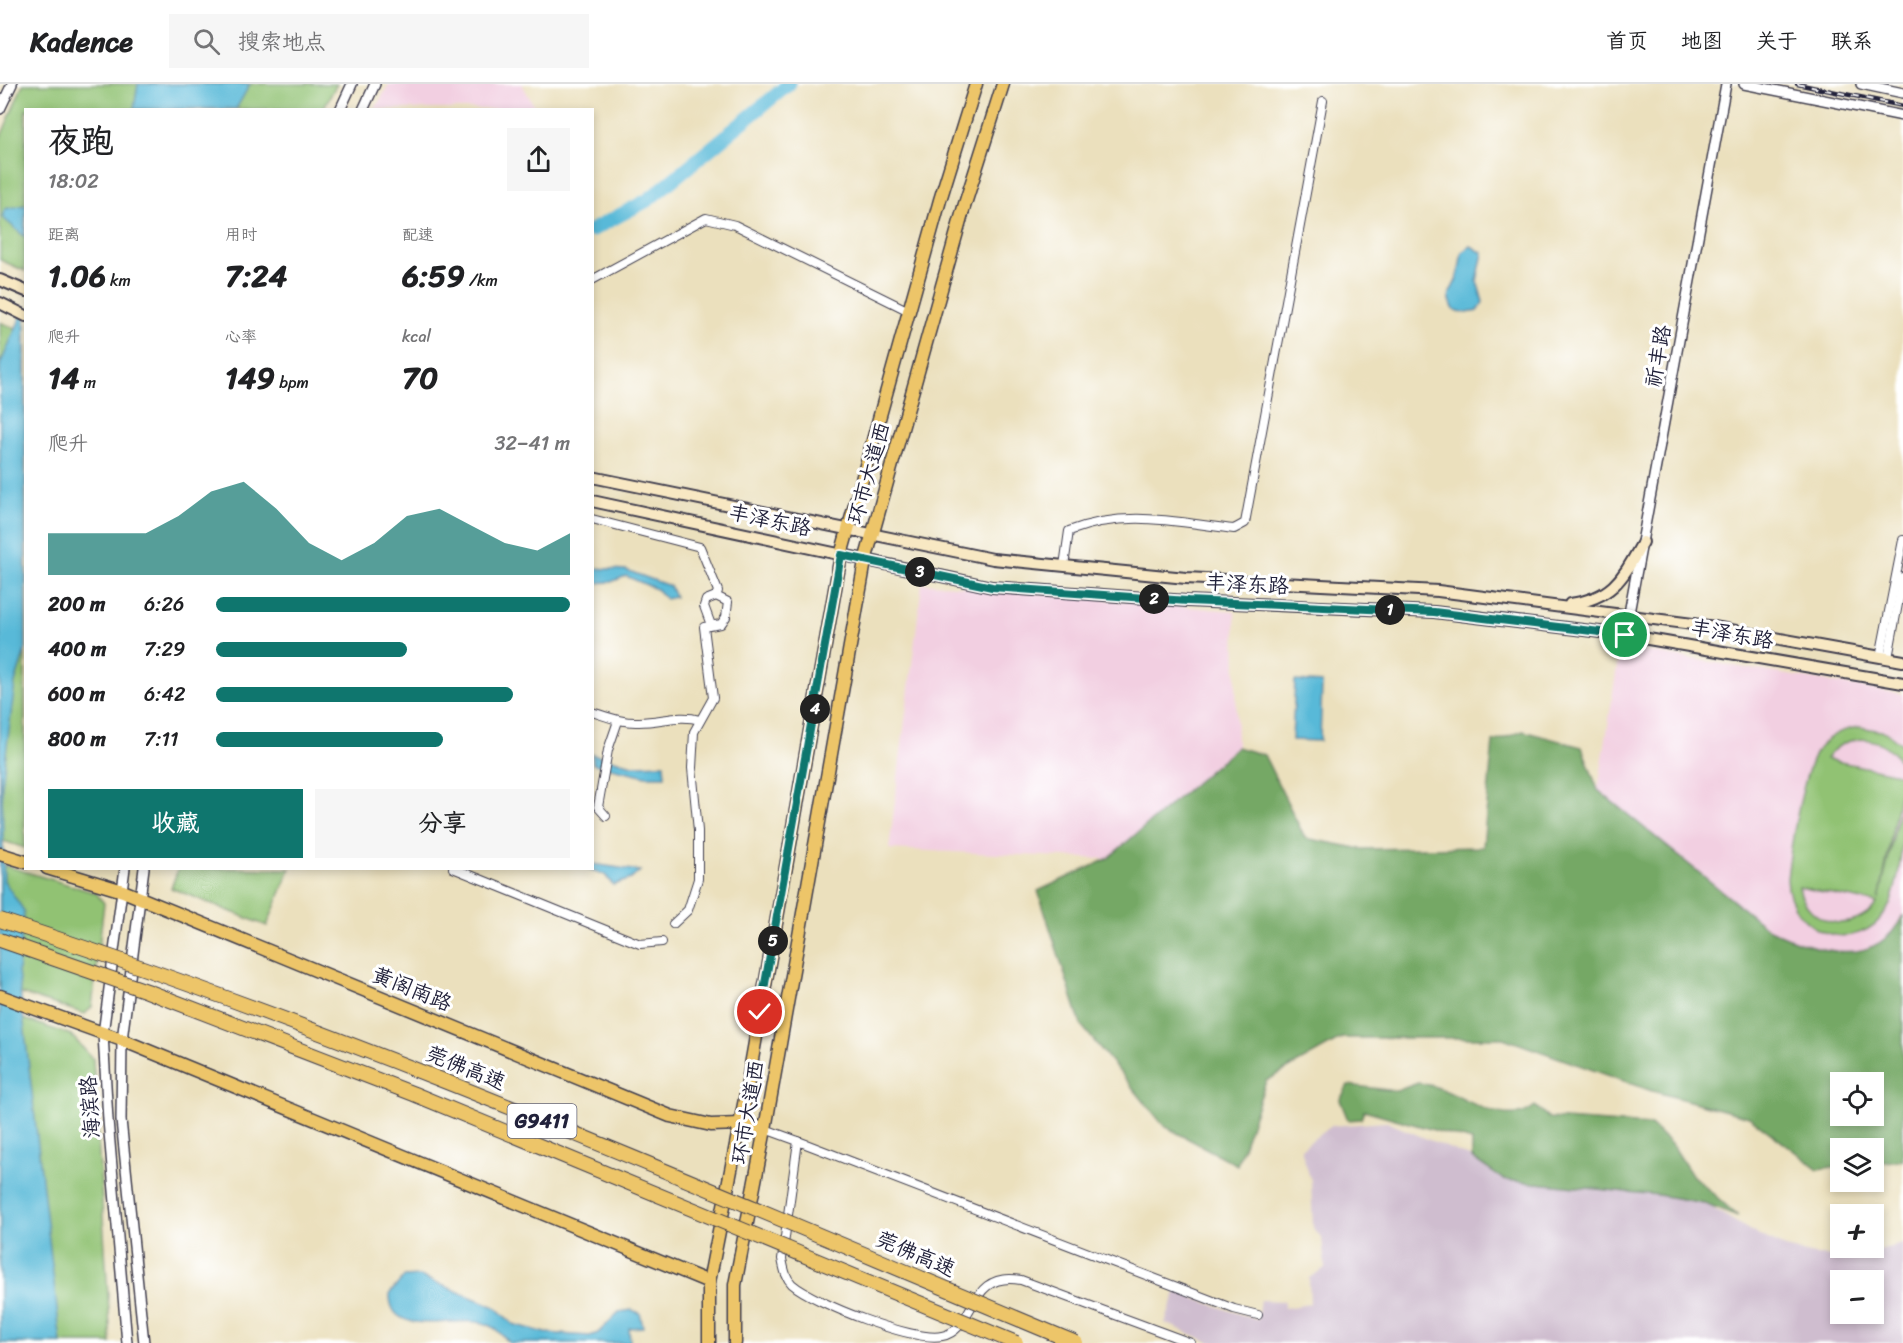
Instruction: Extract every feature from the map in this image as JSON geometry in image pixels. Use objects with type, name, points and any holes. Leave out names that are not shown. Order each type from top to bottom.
[{"type":"highway","name":"莞佛高速","points":[[0,920],[121,959],[426,1073],[1076,1343]]},
{"type":"highway","name":"莞佛高速","points":[[0,940],[147,991],[414,1094],[1016,1343]]},
{"type":"main road","name":"环市大道西","points":[[709,1343],[710,1282],[841,555],[909,311],[976,84]]},
{"type":"main road","name":"环市大道西","points":[[735,1343],[735,1285],[866,561],[964,207],[1003,84]]},
{"type":"main road","points":[[0,280],[24,290]]},
{"type":"main road","points":[[0,303],[24,315]]},
{"type":"main road","name":"丰泽东路","points":[[594,477],[993,559],[1186,578],[1438,591],[1629,615],[1903,661]]},
{"type":"main road","name":"丰泽东路","points":[[594,501],[992,587],[1188,601],[1434,612],[1625,635],[1903,683]]},
{"type":"main road","points":[[1559,606],[1604,595],[1622,579],[1643,542]]},
{"type":"main road","points":[[0,854],[24,861]]},
{"type":"main road","name":"黄阁南路","points":[[53,870],[123,891],[670,1116],[711,1125],[740,1124],[765,1129]]},
{"type":"main road","points":[[0,996],[122,1040],[710,1282]]},
{"type":"street","points":[[0,110],[12,84]]},
{"type":"street","points":[[341,108],[352,84]]},
{"type":"street","points":[[364,108],[375,84]]},
{"type":"street","name":"祈丰路","points":[[1625,635],[1726,84]]},
{"type":"street","points":[[1744,84],[1903,116]]},
{"type":"street","points":[[1861,84],[1903,93]]},
{"type":"street","points":[[1064,566],[1069,531],[1093,522],[1130,517],[1234,529],[1245,523],[1323,101]]},
{"type":"street","points":[[594,279],[706,218],[714,218],[735,225],[909,311]]},
{"type":"street","points":[[594,520],[700,547],[718,591],[716,596]]},
{"type":"street","points":[[1884,657],[1903,540]]},
{"type":"street","points":[[1884,657],[1903,578]]},
{"type":"street","points":[[673,924],[688,910],[698,879],[698,831],[692,768],[694,732],[713,698],[704,627],[721,624],[728,608],[728,602],[716,596],[706,600],[704,606],[711,625]]},
{"type":"street","points":[[594,713],[618,721],[638,722],[684,716],[700,720]]},
{"type":"street","points":[[606,816],[595,806],[608,750],[618,721]]},
{"type":"street","name":"海滨路","points":[[125,870],[104,1034],[108,1120],[127,1343]]},
{"type":"street","points":[[144,870],[122,1040],[122,1120],[144,1343]]},
{"type":"street","points":[[458,870],[640,944],[662,942]]},
{"type":"street","points":[[765,1129],[1234,1309],[1258,1314]]},
{"type":"street","points":[[798,1141],[782,1259],[784,1272],[790,1282],[818,1301],[902,1331],[943,1336],[954,1330],[983,1289],[995,1280],[1006,1277],[1021,1280],[1191,1343]]},
{"type":"shaded area","points":[[389,84],[522,84],[535,108],[376,108]]},
{"type":"shaded area","points":[[922,583],[1235,611],[1237,747],[1107,859],[889,849]]},
{"type":"shaded area","points":[[1620,647],[1903,694],[1903,915],[1894,933],[1878,945],[1854,952],[1825,951],[1767,928],[1598,790]]},
{"type":"shaded area","points":[[1387,1122],[1472,1158],[1504,1180],[1658,1195],[1704,1203],[1749,1230],[1789,1249],[1814,1255],[1830,1255],[1830,1258],[1884,1258],[1884,1249],[1903,1244],[1903,1343],[1212,1343],[1165,1323],[1176,1292],[1257,1320],[1260,1300],[1284,1301],[1284,1308],[1310,1304],[1309,1278],[1325,1268],[1322,1238],[1313,1228],[1311,1181],[1301,1149],[1330,1126]]},
{"type":"green space","points":[[23,84],[337,84],[324,108],[24,108],[24,271],[0,260],[0,139]]},
{"type":"green space","points":[[0,322],[24,333],[24,848],[0,840]]},
{"type":"green space","points":[[1860,727],[1886,732],[1903,745],[1903,769],[1888,749],[1868,740],[1845,743],[1835,749],[1826,759],[1903,775],[1879,900],[1903,793],[1902,837],[1896,884],[1887,910],[1874,925],[1859,933],[1843,936],[1826,933],[1812,926],[1799,914],[1791,898],[1787,879],[1798,810],[1813,758],[1819,748],[1837,733]],"holes":[[[1799,887],[1877,903],[1857,920],[1844,923],[1832,922],[1811,911],[1803,900]]]},
{"type":"green space","points":[[1523,731],[1582,747],[1598,790],[1767,928],[1822,949],[1860,950],[1876,945],[1891,933],[1903,915],[1903,1160],[1884,1162],[1884,1138],[1830,1138],[1830,1167],[1818,1169],[1749,1117],[1652,1091],[1503,1038],[1342,1038],[1266,1081],[1237,1165],[1164,1126],[1081,1025],[1038,891],[1107,859],[1237,747],[1264,755],[1305,838],[1362,849],[1483,847],[1493,742]]},
{"type":"green space","points":[[0,864],[96,893],[104,903],[92,1007],[85,1014],[0,987]]},
{"type":"green space","points":[[177,870],[290,870],[267,926],[171,888]]},
{"type":"green space","points":[[0,1011],[71,1035],[93,1059],[111,1343],[0,1343]]},
{"type":"green space","points":[[1418,1083],[1431,1085],[1480,1107],[1505,1114],[1523,1113],[1535,1106],[1549,1118],[1651,1125],[1674,1147],[1691,1174],[1738,1216],[1704,1203],[1658,1195],[1504,1180],[1472,1158],[1472,1141],[1364,1110],[1361,1119],[1348,1120],[1340,1100],[1348,1085],[1396,1091]]},
{"type":"water","points":[[138,84],[250,84],[237,108],[134,108]]},
{"type":"water","points":[[24,205],[24,236],[2,217],[5,209]]},
{"type":"water","points":[[1471,246],[1483,253],[1477,281],[1483,302],[1478,311],[1467,313],[1454,310],[1449,296],[1458,275],[1462,252]]},
{"type":"water","points":[[24,309],[24,654],[15,683],[2,785],[4,881],[24,911],[18,972],[61,1343],[0,1343],[0,365]]},
{"type":"water","points":[[594,568],[626,570],[670,586],[675,597],[666,599],[656,589],[626,576],[611,582],[594,583]]},
{"type":"water","points":[[1295,681],[1322,683],[1320,741],[1292,740]]},
{"type":"water","points":[[594,755],[633,765],[664,764],[665,776],[646,776],[594,764]]},
{"type":"water","points":[[594,864],[640,871],[631,879],[613,885],[605,875],[592,870],[594,870]]},
{"type":"water","points":[[420,1276],[495,1307],[513,1324],[546,1333],[590,1336],[598,1333],[619,1312],[632,1310],[640,1313],[643,1327],[629,1328],[630,1343],[510,1343],[492,1326],[476,1322],[413,1322],[400,1317],[392,1308],[390,1293],[404,1277]]},
{"type":"waterway","points":[[594,229],[648,200],[789,84]]},
{"type":"railway","points":[[1797,84],[1903,106]]},
{"type":"route","points":[[760,1012],[841,555],[992,587],[1188,601],[1434,612],[1625,635]]}]
